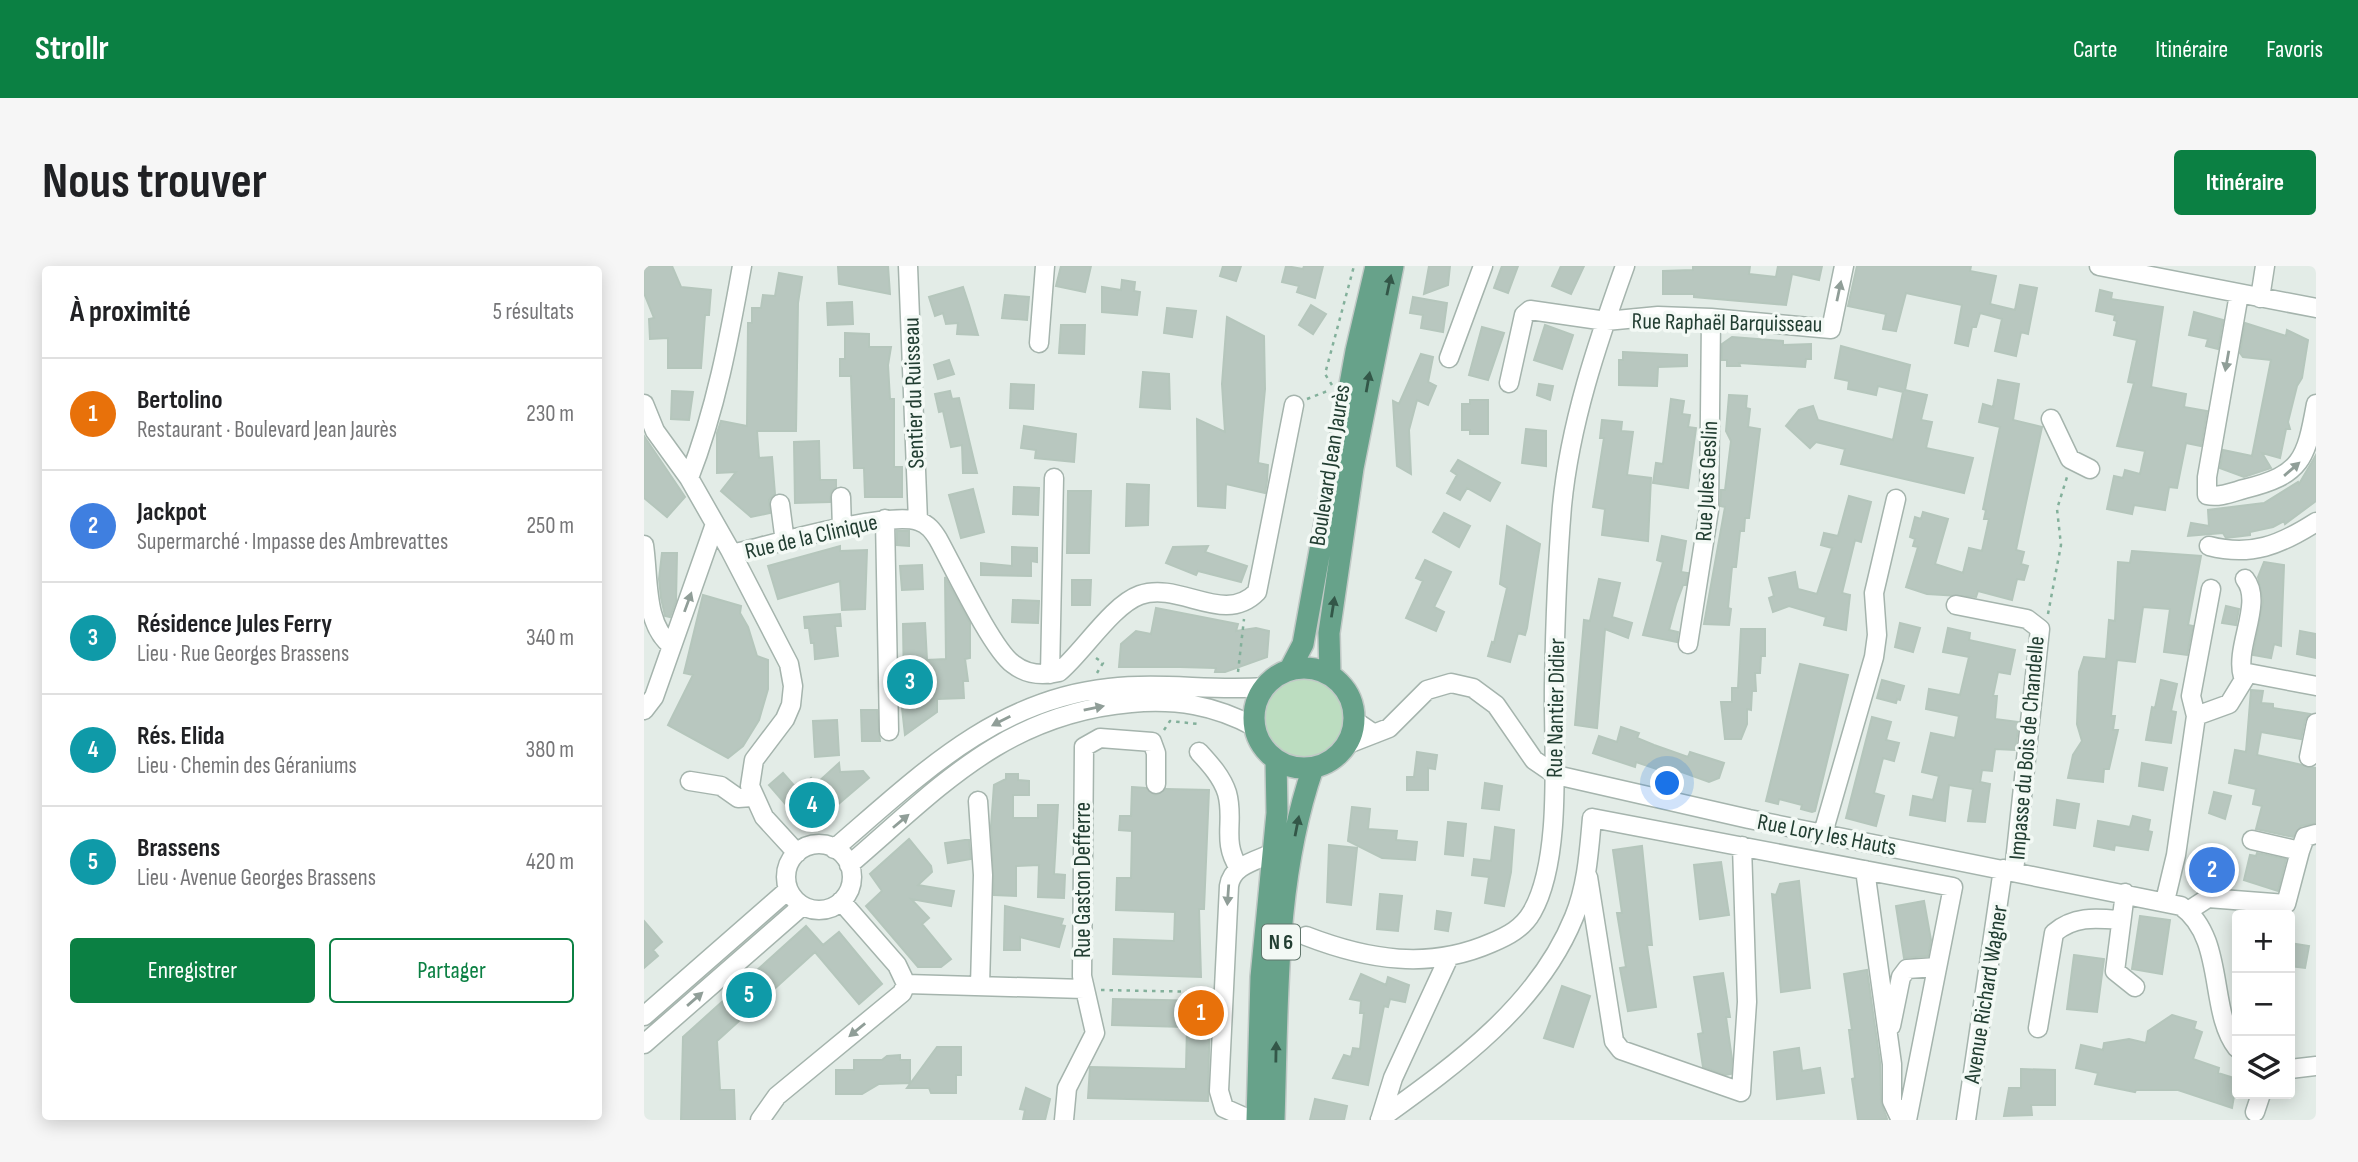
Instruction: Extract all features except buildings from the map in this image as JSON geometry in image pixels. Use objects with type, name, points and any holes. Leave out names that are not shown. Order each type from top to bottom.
[{"type":"main road","name":"Boulevard Jean Jaurès","points":[[1330,675],[1329,633],[1376,266]]},
{"type":"main road","name":"Boulevard Jean Jaurès","points":[[1290,669],[1303,643],[1342,384],[1365,351],[1393,266]]},
{"type":"main road","points":[[1290,669],[1317,669],[1330,675],[1349,694],[1355,721],[1348,744],[1326,763],[1313,768],[1287,766],[1276,760],[1259,740],[1255,727],[1254,713],[1264,687],[1275,676],[1290,669]]},
{"type":"main road","name":"N 6","points":[[1257,1120],[1261,977],[1273,853],[1276,760]]},
{"type":"main road","name":"N 6","points":[[1274,1120],[1278,970],[1287,884],[1297,822],[1313,768]]},
{"type":"street","points":[[689,478],[706,434],[724,368],[742,266]]},
{"type":"street","name":"Sentier du Ruisseau","points":[[908,266],[918,521]]},
{"type":"street","points":[[1039,343],[1045,266]]},
{"type":"street","points":[[1449,358],[1483,266]]},
{"type":"street","name":"Rue Nantier Didier","points":[[1306,936],[1345,951],[1374,957],[1448,959],[1513,933],[1532,912],[1546,876],[1556,775],[1553,687],[1562,506],[1574,430],[1625,266]]},
{"type":"street","name":"Rue Raphaël Barquisseau","points":[[1510,383],[1524,316],[1530,310],[1606,321],[1658,316],[1831,329],[1844,266]]},
{"type":"street","points":[[2099,266],[2124,268],[2316,308]]},
{"type":"street","points":[[2260,298],[2265,266]]},
{"type":"street","points":[[2239,294],[2207,477],[2207,495],[2221,495],[2256,487],[2292,471],[2308,446],[2316,404]]},
{"type":"street","name":"Rue Jules Geslin","points":[[1688,644],[1709,510],[1711,318]]},
{"type":"street","name":"Rue de la Clinique","points":[[644,404],[655,430],[689,478],[732,554],[886,519],[918,521]]},
{"type":"street","points":[[918,521],[929,527],[938,539],[1001,652],[1027,672],[1059,672],[1125,604],[1140,595],[1157,592],[1185,595],[1232,606],[1248,602],[1257,592],[1294,405]]},
{"type":"street","points":[[2051,419],[2070,459],[2090,469]]},
{"type":"street","points":[[1049,674],[1054,478]]},
{"type":"street","points":[[841,497],[842,529]]},
{"type":"street","points":[[1833,864],[1831,835],[1874,657],[1877,635],[1874,593],[1896,499]]},
{"type":"street","points":[[780,504],[785,542]]},
{"type":"street","points":[[886,519],[888,732]]},
{"type":"street","points":[[2209,546],[2235,553],[2253,551],[2298,534],[2316,522]]},
{"type":"street","points":[[644,710],[654,697],[715,524]]},
{"type":"street","points":[[644,545],[652,622],[660,638],[672,646]]},
{"type":"street","points":[[732,554],[789,664],[793,686],[791,705],[785,719],[754,760],[750,774],[752,797],[764,817],[797,853]]},
{"type":"street","points":[[2196,716],[2229,704],[2234,699],[2243,677],[2240,658],[2252,601],[2245,579]]},
{"type":"street","points":[[2165,901],[2176,855],[2196,716],[2191,696],[2211,589]]},
{"type":"street","name":"Impasse du Bois de Chandelle","points":[[1956,605],[2027,619],[2040,629],[2009,870]]},
{"type":"street","points":[[2243,677],[2253,673],[2316,686]]},
{"type":"street","name":"Rue Lory les Hauts","points":[[1348,744],[1389,728],[1427,690],[1451,683],[1474,688],[1496,705],[1534,760],[1556,775],[1831,835],[2165,901],[2188,911]]},
{"type":"street","points":[[834,849],[957,745],[1026,708],[1088,692],[1137,686],[1237,689],[1264,687]]},
{"type":"street","points":[[849,865],[973,759],[1018,732],[1051,718],[1112,705],[1153,701],[1213,707],[1255,727]]},
{"type":"street","points":[[1355,721],[1374,734]]},
{"type":"street","points":[[2309,757],[2316,723]]},
{"type":"street","name":"Rue Gaston Defferre","points":[[1065,1120],[1067,1088],[1095,1033],[1084,989],[1084,747],[1100,738],[1152,742]]},
{"type":"street","points":[[1152,742],[1156,753],[1156,784]]},
{"type":"street","points":[[1199,752],[1214,768],[1227,794],[1228,846],[1239,868]]},
{"type":"street","points":[[690,781],[721,786],[738,798],[752,797]]},
{"type":"street","points":[[978,801],[983,875],[980,986]]},
{"type":"street","points":[[1380,1120],[1451,1068],[1511,1012],[1554,956],[1575,916],[1587,870],[1592,818],[1953,887],[1907,1120]]},
{"type":"street","points":[[2232,1037],[2207,945],[2200,926],[2188,911],[2208,898],[2286,904],[2305,837],[2316,834]]},
{"type":"street","points":[[2252,840],[2300,850]]},
{"type":"street","points":[[815,845],[834,849],[849,865],[851,884],[841,901],[822,910],[802,906],[788,890],[787,870],[797,853],[815,845]]},
{"type":"street","points":[[1587,870],[1614,1041],[1621,1051],[1741,1092],[1747,1002],[1742,846]]},
{"type":"street","points":[[1251,1120],[1224,1108],[1220,1098],[1228,886],[1239,868],[1273,853]]},
{"type":"street","points":[[1865,870],[1888,1041],[1892,1101],[1901,1120]]},
{"type":"street","name":"Avenue Richard Wagner","points":[[1966,1120],[2009,870]]},
{"type":"street","points":[[644,1016],[788,890]]},
{"type":"street","points":[[2125,893],[2119,920],[2115,971],[2135,987]]},
{"type":"street","points":[[760,1120],[777,1096],[902,993],[906,984],[897,965],[841,901]]},
{"type":"street","points":[[644,1044],[802,906]]},
{"type":"street","points":[[2038,1028],[2054,933],[2065,924],[2089,918],[2119,920]]},
{"type":"street","points":[[1380,1120],[1393,1078],[1448,959]]},
{"type":"street","points":[[1888,1041],[1901,977],[1907,969],[1937,967]]},
{"type":"street","points":[[906,984],[1084,989]]},
{"type":"street","points":[[2295,1068],[2316,1066]]},
{"type":"street","points":[[2255,1112],[2259,1099]]},
{"type":"path","points":[[1342,384],[1325,374],[1354,266]]},
{"type":"path","points":[[1294,405],[1342,384]]},
{"type":"path","points":[[2040,629],[2050,610],[2059,567],[2061,545],[2057,509],[2070,459]]},
{"type":"path","points":[[1237,689],[1244,619]]},
{"type":"path","points":[[1082,650],[1103,663],[1088,692]]},
{"type":"path","points":[[1152,742],[1170,721],[1203,724]]},
{"type":"path","points":[[1084,989],[1223,993]]},
{"type":"green space","points":[[1303,676],[1319,679],[1332,688],[1341,701],[1344,717],[1341,733],[1332,746],[1319,755],[1303,758],[1287,755],[1274,746],[1265,733],[1262,717],[1265,701],[1274,688],[1287,679]]},
{"type":"place","name":"Résidence Jules Ferry","points":[[910,682]]},
{"type":"place","name":"Rés. Elida","points":[[812,805]]},
{"type":"place","name":"Jackpot","points":[[2212,870]]},
{"type":"place","name":"Brassens","points":[[749,995]]},
{"type":"place","name":"Bertolino","points":[[1201,1013]]}]
